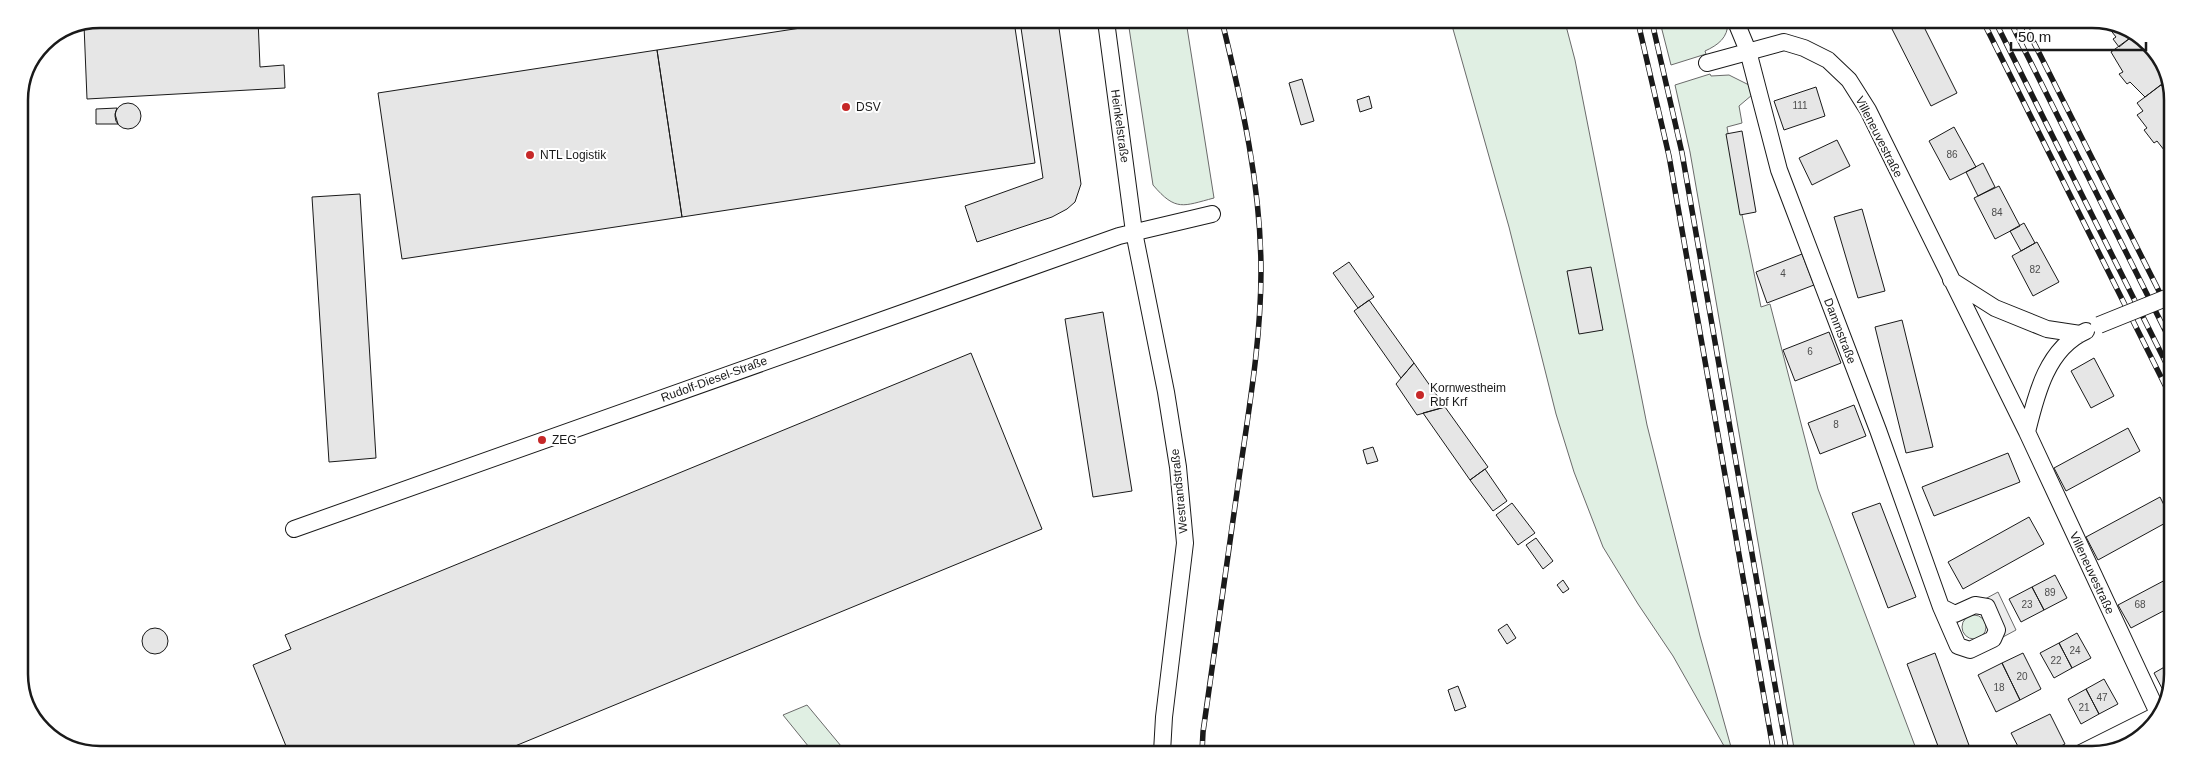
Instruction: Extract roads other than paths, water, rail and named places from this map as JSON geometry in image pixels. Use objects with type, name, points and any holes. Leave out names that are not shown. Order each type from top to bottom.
[{"type":"street","name":"Heinkelstraße","points":[[1107,28],[1134,232]]},
{"type":"street","name":"Dammstraße","points":[[1738,28],[1748,51],[1778,170],[1878,430],[1941,607]]},
{"type":"street","name":"Villeneuvestraße","points":[[1707,63],[1784,42],[1804,48],[1828,60],[1849,80],[1868,110],[2027,432],[2155,709]]},
{"type":"street","points":[[1134,232],[1212,214]]},
{"type":"street","name":"Rudolf-Diesel-Straße","points":[[294,528],[1134,232]]},
{"type":"street","name":"Westrandstraße","points":[[1134,232],[1166,392],[1180,480],[1185,543],[1164,717],[1162,746]]},
{"type":"street","points":[[1952,280],[1995,308],[2047,329],[2080,334]]},
{"type":"street","points":[[2027,432],[2035,399],[2046,372],[2060,351],[2080,334],[2163,299]]},
{"type":"street","points":[[2095,746],[2147,719]]},
{"type":"railway","points":[[1202,746],[1253,378],[1259,325],[1261,271],[1258,208],[1254,176],[1237,83],[1224,28]]},
{"type":"railway","points":[[1639,28],[1669,156],[1773,746]]},
{"type":"railway","points":[[1653,28],[1682,153],[1786,746]]},
{"type":"railway","points":[[1986,28],[2163,382]]},
{"type":"railway","points":[[1998,28],[2163,358]]},
{"type":"railway","points":[[2014,28],[2163,327]]},
{"type":"railway","points":[[2027,28],[2163,300]]},
{"type":"place","name":"DSV","points":[[846,107]]},
{"type":"place","name":"NTL Logistik","points":[[530,155]]},
{"type":"place","name":"Kornwestheim Rbf Krf","points":[[1420,395]]},
{"type":"place","name":"ZEG","points":[[542,440]]}]
